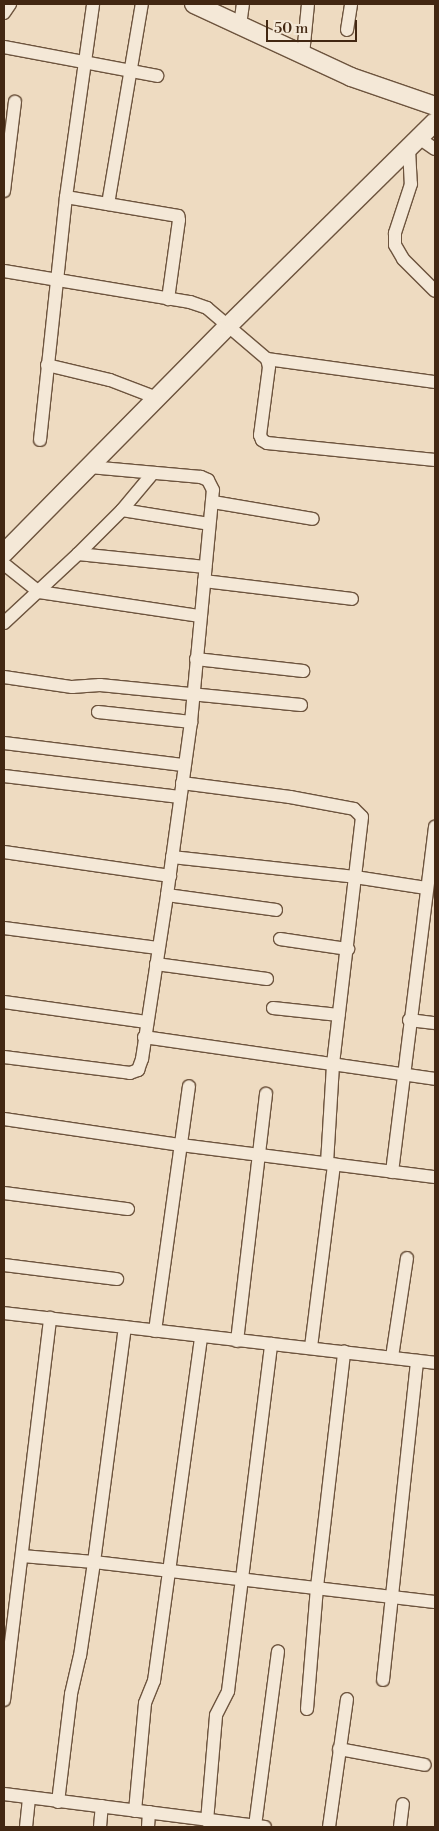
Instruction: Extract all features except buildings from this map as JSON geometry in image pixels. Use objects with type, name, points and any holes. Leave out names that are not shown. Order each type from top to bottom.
[{"type":"main road","points":[[199,5],[351,77],[435,106]]},
{"type":"main road","points":[[4,554],[157,398],[435,122]]},
{"type":"street","points":[[4,13],[10,4]]},
{"type":"street","points":[[40,440],[66,197],[93,4]]},
{"type":"street","points":[[108,204],[142,4]]},
{"type":"street","points":[[240,26],[243,4]]},
{"type":"street","points":[[303,55],[308,4]]},
{"type":"street","points":[[347,30],[351,4]]},
{"type":"street","points":[[4,47],[157,76]]},
{"type":"street","points":[[4,191],[15,102]]},
{"type":"street","points":[[435,149],[414,143],[411,184],[396,233],[395,245],[403,259],[435,291]]},
{"type":"street","points":[[66,197],[178,216],[180,220],[168,299]]},
{"type":"street","points":[[4,270],[190,302],[207,308],[230,325],[267,359],[269,367],[260,428],[262,440],[267,443],[435,460],[435,455]]},
{"type":"street","points":[[267,359],[435,382]]},
{"type":"street","points":[[47,365],[110,380],[157,398]]},
{"type":"street","points":[[4,1057],[135,1072],[140,1067],[170,876],[191,722],[209,524],[213,502],[212,484],[201,477],[90,467]]},
{"type":"street","points":[[4,623],[122,510],[153,473]]},
{"type":"street","points":[[213,502],[313,519]]},
{"type":"street","points":[[122,510],[209,524]]},
{"type":"street","points":[[78,554],[205,567]]},
{"type":"street","points":[[4,564],[38,592],[200,616]]},
{"type":"street","points":[[204,581],[352,599]]},
{"type":"street","points":[[196,660],[303,671]]},
{"type":"street","points":[[4,677],[72,687],[100,685],[301,705]]},
{"type":"street","points":[[98,712],[191,722]]},
{"type":"street","points":[[4,743],[184,765]]},
{"type":"street","points":[[4,776],[180,797]]},
{"type":"street","points":[[182,782],[290,797],[354,809],[359,812],[362,824],[333,1065],[330,1163],[311,1347]]},
{"type":"street","points":[[392,1172],[402,1073],[435,827]]},
{"type":"street","points":[[4,852],[170,876]]},
{"type":"street","points":[[172,857],[356,877],[426,888]]},
{"type":"street","points":[[167,895],[276,910]]},
{"type":"street","points":[[4,928],[158,948]]},
{"type":"street","points":[[280,939],[348,949]]},
{"type":"street","points":[[156,964],[267,979]]},
{"type":"street","points":[[4,1002],[147,1022]]},
{"type":"street","points":[[273,1008],[339,1016]]},
{"type":"street","points":[[409,1020],[435,1022]]},
{"type":"street","points":[[144,1037],[435,1079]]},
{"type":"street","points":[[155,1331],[189,1086]]},
{"type":"street","points":[[237,1341],[266,1094]]},
{"type":"street","points":[[4,1119],[181,1145],[258,1153],[435,1177]]},
{"type":"street","points":[[4,1193],[128,1209]]},
{"type":"street","points":[[392,1357],[407,1258]]},
{"type":"street","points":[[4,1265],[117,1279]]},
{"type":"street","points":[[4,1313],[237,1341],[311,1347],[435,1363]]},
{"type":"street","points":[[4,1700],[50,1318]]},
{"type":"street","points":[[58,1802],[72,1694],[80,1656],[94,1562],[125,1327]]},
{"type":"street","points":[[135,1811],[145,1703],[154,1682],[201,1337]]},
{"type":"street","points":[[207,1821],[216,1715],[228,1694],[271,1344]]},
{"type":"street","points":[[307,1709],[317,1587],[344,1352]]},
{"type":"street","points":[[383,1680],[390,1597],[417,1361]]},
{"type":"street","points":[[22,1556],[94,1562],[435,1602]]},
{"type":"street","points":[[4,1794],[149,1812],[229,1825],[260,1827],[278,1652]]},
{"type":"street","points":[[329,1827],[347,1699]]},
{"type":"street","points":[[339,1749],[425,1765]]},
{"type":"street","points":[[26,1827],[29,1798]]},
{"type":"street","points":[[400,1827],[403,1804]]},
{"type":"street","points":[[100,1827],[102,1806]]},
{"type":"street","points":[[148,1827],[149,1812]]}]
